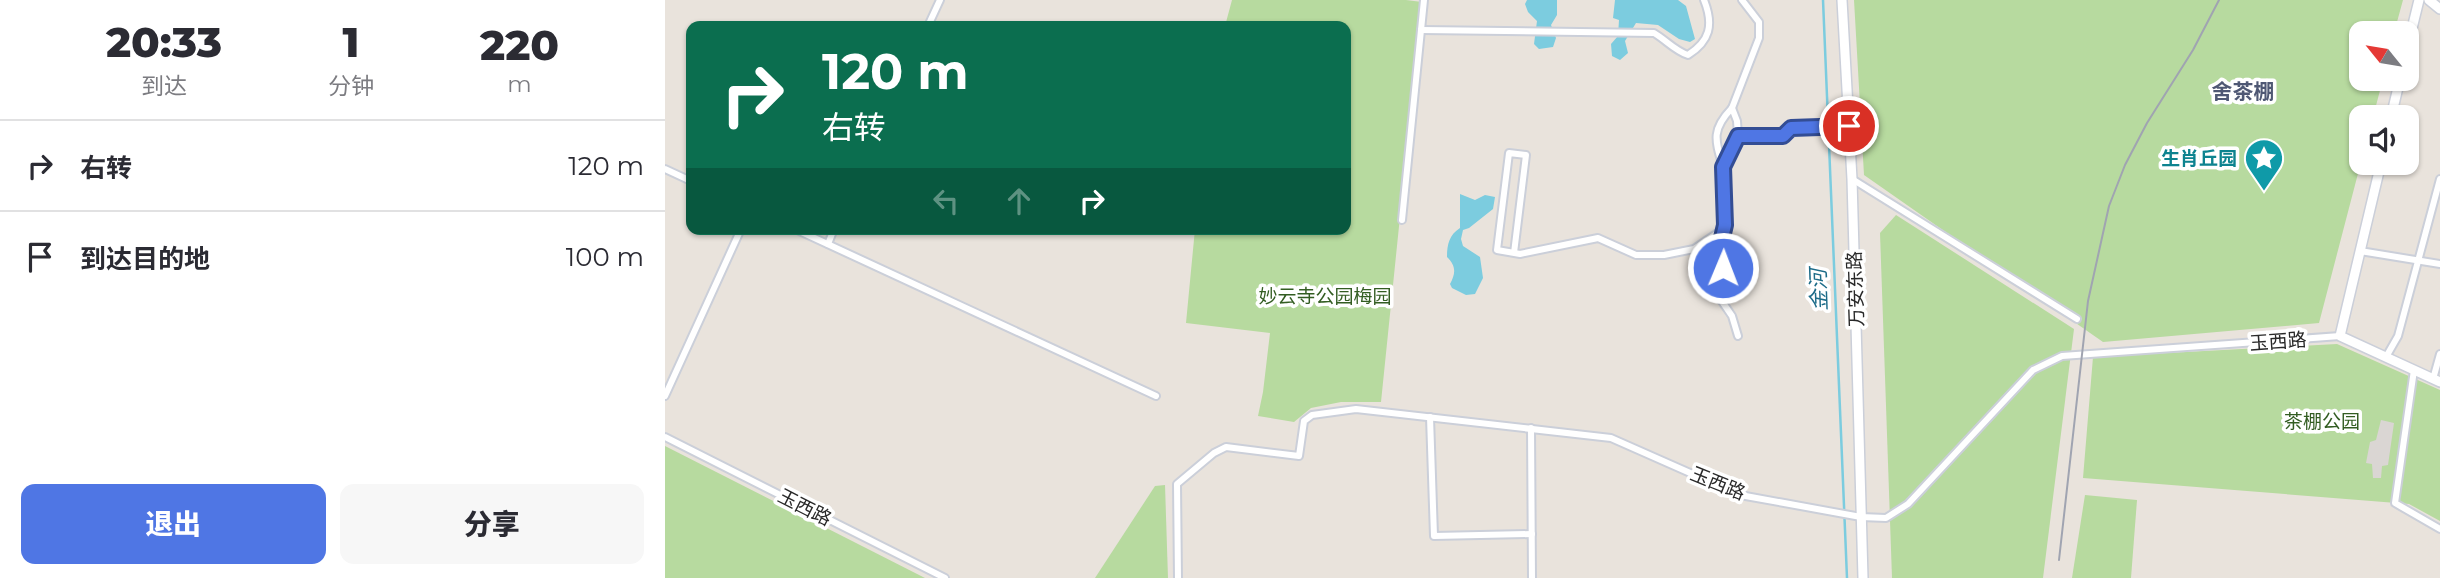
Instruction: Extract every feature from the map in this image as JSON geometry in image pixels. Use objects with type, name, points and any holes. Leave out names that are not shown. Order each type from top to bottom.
[{"type":"street","points":[[930,21],[940,0]]},
{"type":"street","points":[[1402,220],[1424,0]]},
{"type":"street","points":[[1421,30],[1654,33],[1669,41],[1679,52],[1688,55],[1706,41],[1708,32],[1704,0]]},
{"type":"street","points":[[1738,336],[1732,316],[1719,297],[1717,285],[1723,268],[1720,246],[1725,228],[1723,167],[1715,140],[1720,121],[1732,108],[1759,38],[1759,22],[1742,0]]},
{"type":"street","name":"万安东路","points":[[1842,0],[1852,179],[1856,515],[1863,578]]},
{"type":"street","points":[[2414,21],[2419,0]]},
{"type":"street","points":[[2428,0],[2440,9]]},
{"type":"street","points":[[1723,167],[1738,136],[1737,121],[1732,108]]},
{"type":"street","points":[[1738,136],[1783,136],[1791,128],[1849,126]]},
{"type":"street","points":[[1514,253],[1526,155],[1509,153],[1497,250],[1514,253],[1544,250],[1598,238],[1636,255],[1664,255],[1694,249],[1725,228]]},
{"type":"street","points":[[665,169],[686,179]]},
{"type":"street","points":[[2378,175],[2340,336],[2437,381],[2440,354]]},
{"type":"street","points":[[1852,179],[2077,319]]},
{"type":"street","points":[[2386,357],[2398,336],[2440,179]]},
{"type":"street","points":[[665,396],[738,235]]},
{"type":"street","points":[[808,235],[1156,396]]},
{"type":"street","points":[[828,244],[832,235]]},
{"type":"street","points":[[2360,251],[2440,264]]},
{"type":"street","name":"玉西路","points":[[1178,578],[1177,484],[1214,453],[1226,447],[1299,456],[1304,421],[1312,415],[1356,409],[1611,438],[1740,495],[1856,515],[1886,517],[1908,505],[2032,370],[2062,356],[2340,336]]},
{"type":"street","points":[[2414,370],[2395,503],[2440,529]]},
{"type":"street","points":[[1430,418],[1434,536],[1532,534]]},
{"type":"street","points":[[1531,428],[1532,578]]},
{"type":"street","name":"玉西路","points":[[665,437],[945,578]]},
{"type":"green space","name":"妙云寺公园梅园","points":[[1232,0],[1422,2],[1381,402],[1341,402],[1311,408],[1294,422],[1258,416],[1270,333],[1186,323],[1194,235],[1351,235],[1351,21],[1226,21]]},
{"type":"green space","points":[[1854,0],[2403,0],[2397,21],[2349,21],[2349,91],[2380,91],[2376,105],[2349,105],[2349,175],[2358,175],[2319,323],[2103,342],[1864,175]]},
{"type":"green space","points":[[1896,215],[2074,329],[2043,578],[1892,578],[1880,233]]},
{"type":"green space","name":"茶棚公园","points":[[2337,344],[2440,390],[2440,521],[2409,504],[2083,478],[2093,357]]},
{"type":"green space","points":[[665,446],[925,578],[665,578]]},
{"type":"green space","points":[[1165,485],[1168,578],[1095,578],[1155,486]]},
{"type":"green space","points":[[2085,495],[2137,500],[2131,578],[2072,578]]},
{"type":"shaded area","points":[[2381,420],[2394,423],[2388,465],[2382,466],[2381,478],[2373,478],[2372,464],[2366,463],[2370,442],[2376,440]]},
{"type":"water","points":[[1527,0],[1557,0],[1557,15],[1551,25],[1556,38],[1553,47],[1539,49],[1534,44],[1537,21],[1528,12],[1525,4]]},
{"type":"water","points":[[1615,0],[1678,0],[1686,6],[1695,39],[1690,42],[1679,39],[1658,25],[1636,23],[1625,41],[1628,53],[1620,60],[1612,56],[1611,44],[1618,36],[1619,20],[1613,18]]},
{"type":"water","points":[[1460,194],[1475,200],[1485,195],[1495,197],[1493,209],[1463,230],[1463,246],[1480,257],[1483,278],[1475,294],[1466,295],[1452,288],[1450,284],[1454,270],[1447,257],[1449,241],[1460,228]]},
{"type":"waterway","name":"金河","points":[[1823,0],[1847,578]]},
{"type":"tram line","points":[[2059,560],[2088,301],[2109,206],[2125,165],[2147,123],[2193,50],[2219,0]]},
{"type":"place","name":"生肖丘园","points":[[2264,192]]},
{"type":"district","name":"舍茶棚","points":[[2243,92]]},
{"type":"route","points":[[1723,268],[1720,246],[1725,225],[1723,167],[1738,136],[1783,136],[1791,128],[1849,126]]}]
